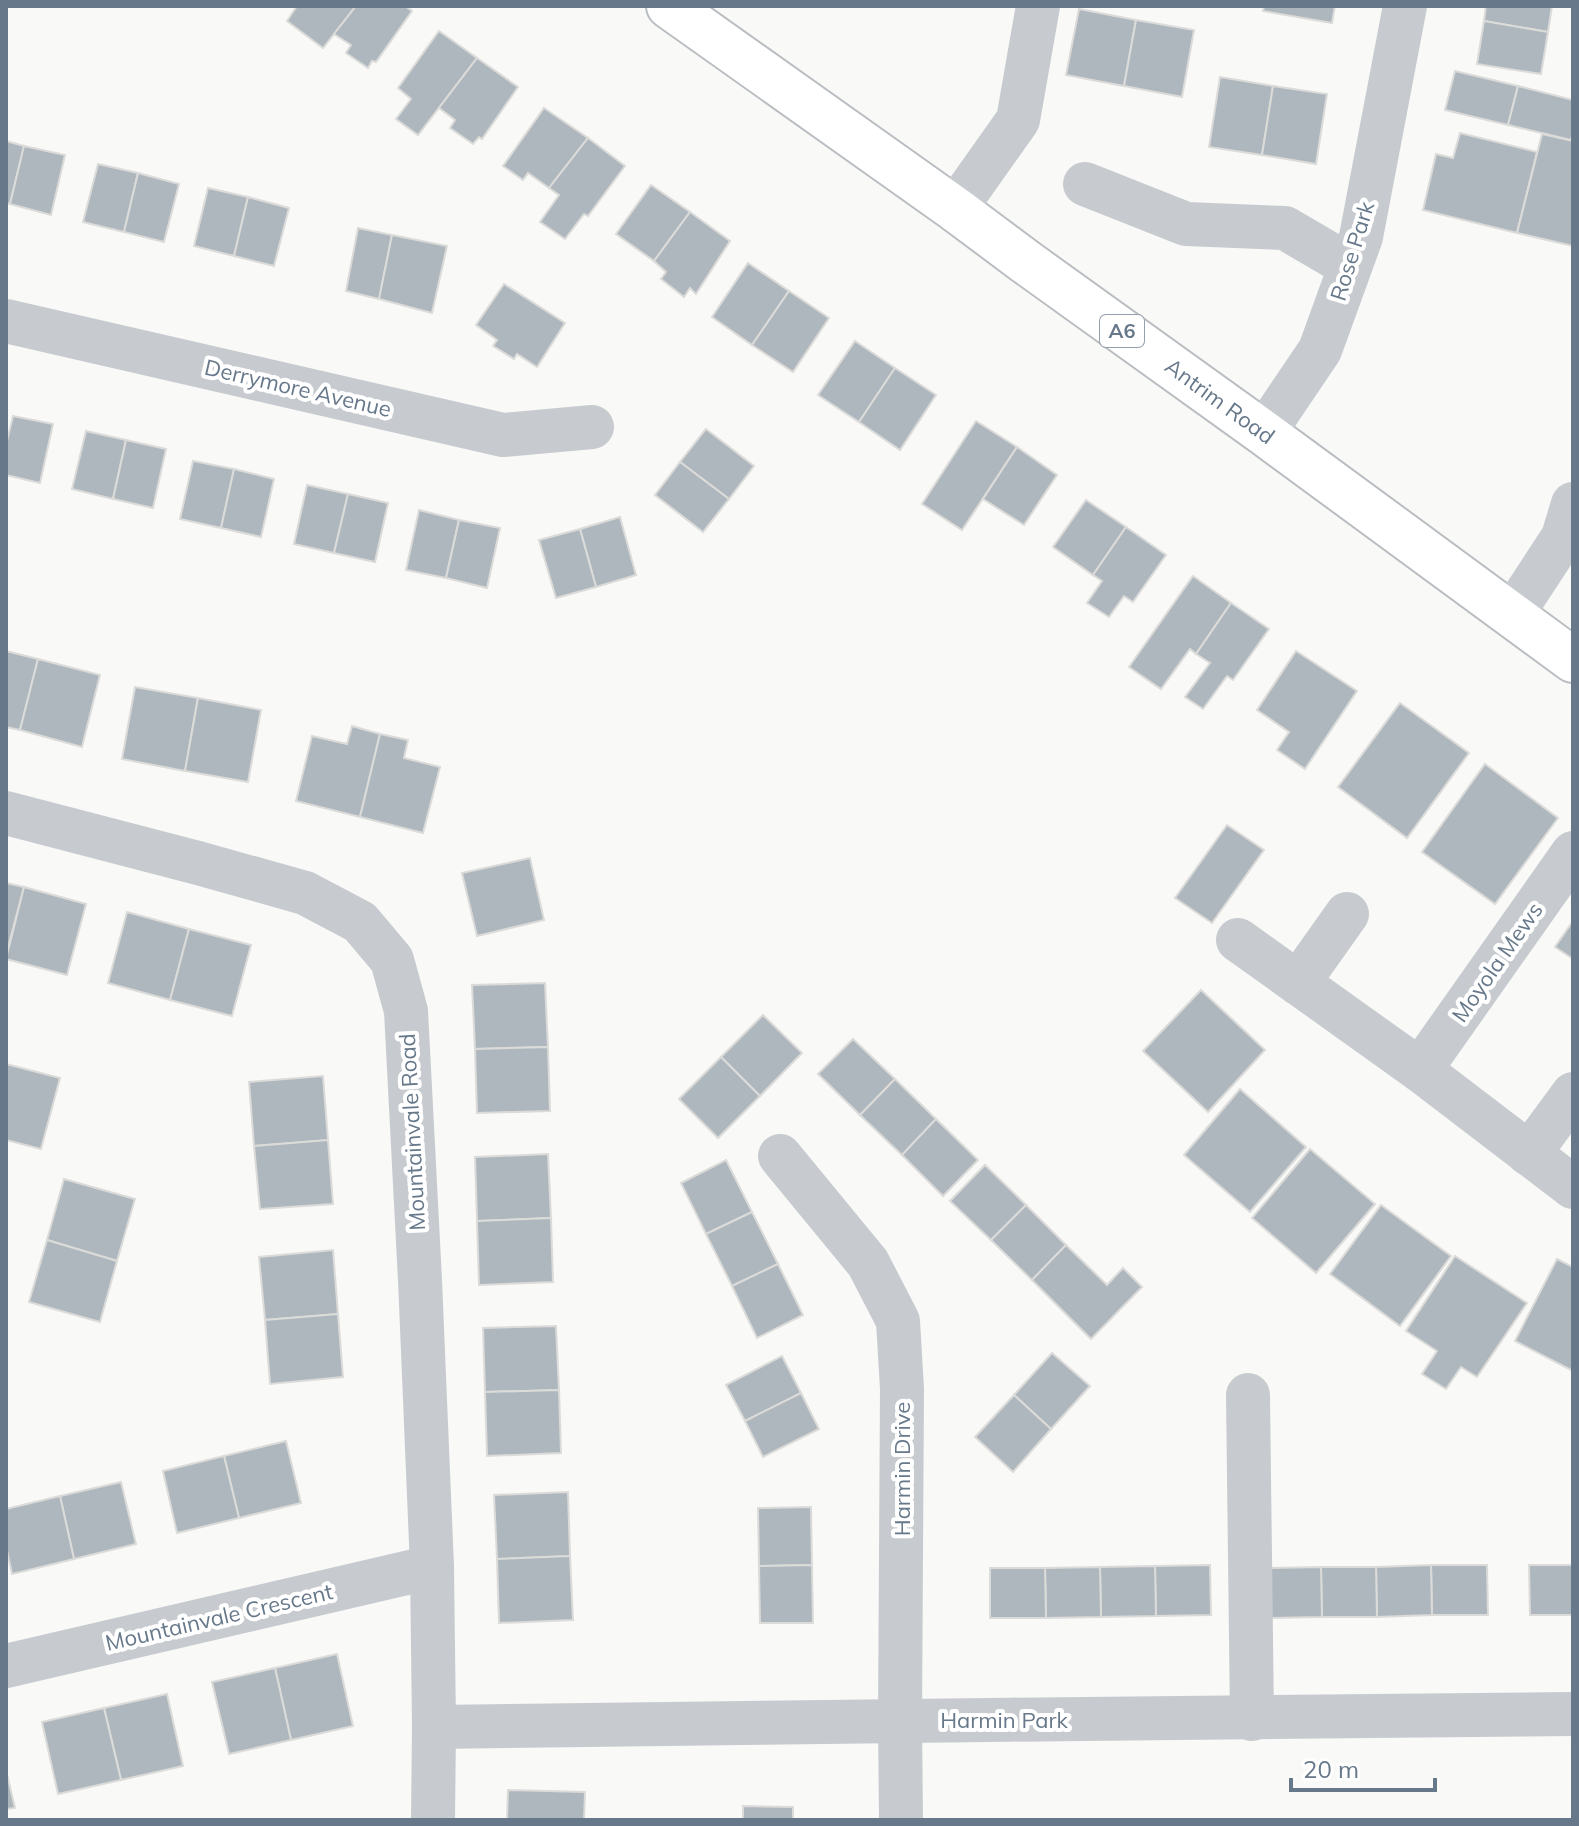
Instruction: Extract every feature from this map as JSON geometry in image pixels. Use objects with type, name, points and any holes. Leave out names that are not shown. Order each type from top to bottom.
[{"type":"main road","name":"Antrim Road","points":[[669,6],[955,209],[1573,660]]},
{"type":"street","points":[[955,209],[1018,120],[1038,6]]},
{"type":"street","name":"Rose Park","points":[[1264,433],[1320,350],[1361,237],[1405,6]]},
{"type":"street","points":[[1085,184],[1186,224],[1285,228],[1350,266]]},
{"type":"street","name":"Derrymore Avenue","points":[[6,321],[503,435],[592,427]]},
{"type":"street","points":[[1512,615],[1563,537],[1573,504]]},
{"type":"street","name":"Mountainvale Road","points":[[6,813],[305,893],[360,922],[392,960],[406,1011],[432,1567],[433,1820]]},
{"type":"street","name":"Moyola Mews","points":[[1420,1070],[1573,853]]},
{"type":"street","points":[[1298,983],[1347,914]]},
{"type":"street","points":[[1238,940],[1420,1070],[1573,1187]]},
{"type":"street","points":[[1529,1154],[1573,1094]]},
{"type":"street","name":"Harmin Drive","points":[[780,1156],[868,1263],[898,1321],[902,1389],[901,1820]]},
{"type":"street","points":[[1248,1395],[1252,1719]]},
{"type":"street","name":"Mountainvale Crescent","points":[[6,1666],[432,1567]]},
{"type":"street","name":"Harmin Park","points":[[434,1727],[1573,1714]]},
{"type":"building","points":[[297,6],[356,6],[323,48],[287,21]]},
{"type":"building","points":[[356,6],[405,6],[412,11],[376,62],[372,61],[368,68],[346,53],[351,45],[334,34]]},
{"type":"building","points":[[1264,6],[1335,6],[1332,23],[1263,11]]},
{"type":"building","points":[[1486,6],[1552,6],[1548,32],[1484,21]]},
{"type":"building","points":[[1079,9],[1136,20],[1124,86],[1066,75]]},
{"type":"building","points":[[1136,20],[1194,30],[1182,97],[1124,86]]},
{"type":"building","points":[[1484,21],[1548,32],[1541,74],[1477,64]]},
{"type":"building","points":[[439,31],[477,58],[418,135],[396,119],[411,99],[398,88]]},
{"type":"building","points":[[477,58],[518,87],[482,139],[479,137],[473,144],[450,128],[455,120],[439,108]]},
{"type":"building","points":[[1455,71],[1518,86],[1508,125],[1445,110]]},
{"type":"building","points":[[1220,77],[1273,86],[1262,155],[1209,147]]},
{"type":"building","points":[[1273,86],[1327,94],[1316,164],[1262,155]]},
{"type":"building","points":[[1518,86],[1573,100],[1571,140],[1508,125]]},
{"type":"building","points":[[544,108],[588,138],[549,188],[528,173],[523,180],[503,166]]},
{"type":"building","points":[[1460,133],[1537,152],[1517,233],[1423,210],[1436,154],[1453,158]]},
{"type":"building","points":[[1542,134],[1573,141],[1573,246],[1517,233]]},
{"type":"building","points":[[588,138],[625,166],[588,216],[584,214],[565,239],[540,222],[559,195],[549,188]]},
{"type":"building","points":[[6,141],[24,146],[10,204],[6,203]]},
{"type":"building","points":[[24,146],[65,155],[51,215],[10,204]]},
{"type":"building","points":[[98,164],[138,173],[124,232],[83,222]]},
{"type":"building","points":[[138,173],[179,184],[164,242],[124,232]]},
{"type":"building","points":[[651,185],[690,212],[654,261],[616,234]]},
{"type":"building","points":[[208,188],[248,197],[234,256],[194,246]]},
{"type":"building","points":[[248,197],[289,208],[274,266],[234,256]]},
{"type":"building","points":[[690,212],[730,241],[696,294],[690,288],[684,297],[661,279],[666,272],[654,261]]},
{"type":"building","points":[[358,228],[392,235],[379,299],[346,291]]},
{"type":"building","points":[[392,235],[447,246],[432,313],[379,299]]},
{"type":"building","points":[[748,263],[789,291],[752,345],[712,317]]},
{"type":"building","points":[[504,284],[565,323],[537,367],[517,354],[514,359],[493,346],[497,340],[476,325]]},
{"type":"building","points":[[789,291],[829,318],[793,372],[752,345]]},
{"type":"building","points":[[855,341],[895,368],[859,422],[818,395]]},
{"type":"building","points":[[895,368],[936,395],[900,450],[859,422]]},
{"type":"building","points":[[13,416],[53,424],[40,483],[6,475],[6,445]]},
{"type":"building","points":[[976,421],[1017,447],[962,530],[922,504]]},
{"type":"building","points":[[706,429],[754,466],[729,499],[680,462]]},
{"type":"building","points":[[86,431],[126,440],[113,499],[72,489]]},
{"type":"building","points":[[126,440],[166,449],[153,508],[113,499]]},
{"type":"building","points":[[1017,447],[1057,475],[1024,525],[983,499]]},
{"type":"building","points":[[193,461],[234,469],[221,528],[180,519]]},
{"type":"building","points":[[680,462],[729,499],[703,532],[655,495]]},
{"type":"building","points":[[234,469],[274,479],[261,537],[221,528]]},
{"type":"building","points":[[307,485],[348,494],[334,553],[294,544]]},
{"type":"building","points":[[348,494],[388,503],[375,562],[334,553]]},
{"type":"building","points":[[1086,500],[1126,527],[1093,575],[1053,547]]},
{"type":"building","points":[[419,510],[459,520],[446,578],[406,570]]},
{"type":"building","points":[[620,517],[636,575],[596,587],[580,529]]},
{"type":"building","points":[[459,520],[500,528],[487,588],[446,578]]},
{"type":"building","points":[[1126,527],[1166,555],[1133,602],[1124,596],[1109,617],[1087,603],[1102,581],[1093,575]]},
{"type":"building","points":[[580,529],[596,587],[556,598],[539,540]]},
{"type":"building","points":[[1193,576],[1231,603],[1196,654],[1190,649],[1161,689],[1129,667]]},
{"type":"building","points":[[1231,603],[1269,629],[1233,680],[1227,676],[1203,709],[1185,697],[1210,663],[1196,654]]},
{"type":"building","points":[[6,651],[38,659],[20,730],[6,727]]},
{"type":"building","points":[[1296,651],[1357,691],[1305,769],[1277,750],[1289,732],[1257,710]]},
{"type":"building","points":[[38,659],[100,675],[82,747],[20,730]]},
{"type":"building","points":[[135,687],[198,698],[185,771],[122,759]]},
{"type":"building","points":[[198,698],[261,710],[248,782],[185,771]]},
{"type":"building","points":[[1400,703],[1469,753],[1407,838],[1338,787]]},
{"type":"building","points":[[352,726],[380,734],[360,817],[296,801],[312,736],[347,744]]},
{"type":"building","points":[[380,734],[408,740],[404,758],[440,767],[423,833],[360,817]]},
{"type":"building","points":[[1485,764],[1558,818],[1495,904],[1422,852]]},
{"type":"building","points":[[1227,825],[1264,850],[1212,923],[1175,898]]},
{"type":"building","points":[[530,858],[544,920],[477,936],[462,873]]},
{"type":"building","points":[[6,883],[24,887],[6,955]]},
{"type":"building","points":[[24,887],[86,904],[67,975],[6,959]]},
{"type":"building","points":[[127,912],[189,929],[170,1000],[108,983]]},
{"type":"building","points":[[1573,921],[1573,959],[1555,947]]},
{"type":"building","points":[[189,929],[251,945],[232,1016],[170,1000]]},
{"type":"building","points":[[545,983],[548,1047],[475,1049],[472,985]]},
{"type":"building","points":[[1201,990],[1265,1050],[1208,1112],[1143,1051]]},
{"type":"building","points":[[763,1015],[802,1053],[760,1096],[721,1057]]},
{"type":"building","points":[[853,1039],[895,1079],[860,1115],[818,1074]]},
{"type":"building","points":[[548,1047],[550,1111],[477,1113],[475,1049]]},
{"type":"building","points":[[721,1057],[760,1096],[718,1138],[679,1099]]},
{"type":"building","points":[[6,1064],[60,1078],[41,1149],[6,1140]]},
{"type":"building","points":[[323,1076],[328,1140],[254,1146],[249,1082]]},
{"type":"building","points":[[895,1079],[936,1119],[902,1155],[860,1115]]},
{"type":"building","points":[[1240,1089],[1306,1147],[1250,1212],[1184,1155]]},
{"type":"building","points":[[936,1119],[978,1160],[943,1196],[902,1155]]},
{"type":"building","points":[[328,1140],[333,1204],[260,1209],[254,1146]]},
{"type":"building","points":[[1310,1149],[1375,1204],[1316,1273],[1252,1218]]},
{"type":"building","points":[[548,1154],[551,1218],[477,1221],[475,1157]]},
{"type":"building","points":[[726,1160],[752,1212],[706,1234],[681,1183]]},
{"type":"building","points":[[985,1165],[1026,1205],[991,1240],[950,1201]]},
{"type":"building","points":[[64,1179],[135,1199],[117,1261],[47,1240]]},
{"type":"building","points":[[1026,1205],[1066,1245],[1032,1280],[991,1240]]},
{"type":"building","points":[[1381,1205],[1451,1256],[1400,1326],[1330,1274]]},
{"type":"building","points":[[752,1212],[778,1264],[732,1286],[706,1234]]},
{"type":"building","points":[[551,1218],[553,1282],[479,1285],[477,1221]]},
{"type":"building","points":[[47,1240],[117,1261],[100,1322],[29,1302]]},
{"type":"building","points":[[1066,1245],[1107,1285],[1123,1268],[1142,1287],[1091,1339],[1032,1280]]},
{"type":"building","points":[[333,1250],[338,1314],[265,1320],[259,1257]]},
{"type":"building","points":[[1455,1256],[1527,1303],[1477,1377],[1461,1367],[1446,1389],[1422,1374],[1437,1351],[1406,1331]]},
{"type":"building","points":[[1557,1259],[1573,1267],[1573,1371],[1515,1341]]},
{"type":"building","points":[[778,1264],[803,1315],[757,1338],[732,1286]]},
{"type":"building","points":[[338,1314],[343,1377],[270,1384],[265,1320]]},
{"type":"building","points":[[556,1326],[559,1390],[485,1392],[483,1328]]},
{"type":"building","points":[[1052,1353],[1090,1386],[1051,1429],[1014,1395]]},
{"type":"building","points":[[782,1356],[801,1393],[745,1421],[726,1385]]},
{"type":"building","points":[[559,1390],[561,1453],[487,1456],[485,1392]]},
{"type":"building","points":[[801,1393],[819,1429],[763,1457],[745,1421]]},
{"type":"building","points":[[1014,1395],[1051,1429],[1013,1472],[975,1437]]},
{"type":"building","points":[[286,1441],[301,1503],[239,1518],[224,1456]]},
{"type":"building","points":[[224,1456],[239,1518],[177,1533],[163,1471]]},
{"type":"building","points":[[121,1482],[136,1544],[74,1559],[60,1496]]},
{"type":"building","points":[[568,1492],[570,1556],[497,1559],[494,1495]]},
{"type":"building","points":[[60,1496],[74,1559],[12,1574],[6,1546],[6,1509]]},
{"type":"building","points":[[811,1507],[812,1565],[759,1566],[758,1508]]},
{"type":"building","points":[[570,1556],[573,1620],[499,1623],[497,1559]]},
{"type":"building","points":[[812,1565],[813,1623],[760,1623],[759,1566]]},
{"type":"building","points":[[1210,1565],[1211,1615],[1156,1616],[1155,1566]]},
{"type":"building","points":[[1431,1565],[1487,1565],[1488,1615],[1432,1615]]},
{"type":"building","points":[[1431,1565],[1432,1615],[1377,1617],[1376,1567]]},
{"type":"building","points":[[1529,1565],[1573,1565],[1573,1615],[1530,1615]]},
{"type":"building","points":[[1155,1566],[1156,1616],[1101,1617],[1100,1567]]},
{"type":"building","points":[[1100,1567],[1101,1617],[1046,1618],[1045,1568]]},
{"type":"building","points":[[1321,1567],[1376,1567],[1377,1617],[1322,1617]]},
{"type":"building","points":[[1321,1567],[1322,1617],[1267,1618],[1266,1568]]},
{"type":"building","points":[[990,1568],[1045,1568],[1046,1618],[990,1618]]},
{"type":"building","points":[[337,1654],[353,1726],[291,1740],[275,1668]]},
{"type":"building","points":[[275,1668],[291,1740],[229,1754],[212,1682]]},
{"type":"building","points":[[167,1694],[183,1766],[121,1780],[104,1708]]},
{"type":"building","points":[[104,1708],[121,1780],[58,1794],[42,1722]]},
{"type":"building","points":[[6,1770],[15,1808],[6,1809]]},
{"type":"building","points":[[508,1790],[585,1792],[584,1820],[507,1820]]},
{"type":"building","points":[[743,1806],[793,1807],[793,1820],[743,1820]]}]
